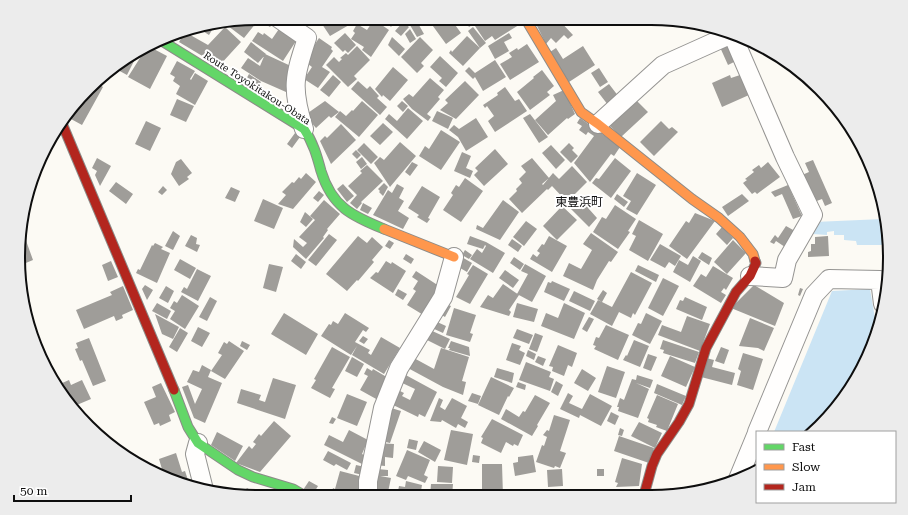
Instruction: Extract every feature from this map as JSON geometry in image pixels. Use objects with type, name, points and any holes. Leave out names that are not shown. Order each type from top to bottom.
[{"type":"street","points":[[286,25],[306,38],[294,87],[298,112],[304,128]]},
{"type":"street","points":[[528,25],[581,112],[692,200],[719,218],[740,237],[753,254],[756,263],[750,276],[736,292],[706,348],[689,404],[679,422],[657,454],[646,490]]},
{"type":"street","points":[[598,124],[663,65],[725,37]]},
{"type":"street","points":[[735,41],[785,157],[813,215],[787,260],[783,278],[750,276]]},
{"type":"street","name":"Route Toyokitakou-Obata","points":[[167,44],[304,128],[313,141],[324,178],[332,196],[346,210],[367,221],[454,257]]},
{"type":"street","points":[[64,128],[157,346],[188,427],[198,443],[238,470],[253,477],[296,490]]},
{"type":"street","points":[[368,490],[368,481],[383,408],[399,368],[443,297],[454,257]]},
{"type":"street","points":[[757,431],[814,296],[829,279],[880,280],[881,288]]},
{"type":"street","points":[[741,471],[756,434]]},
{"type":"street","points":[[198,443],[195,454],[202,483]]},
{"type":"water","points":[[880,219],[883,245],[857,245],[856,241],[844,240],[844,235],[834,235],[834,231],[827,232],[827,235],[813,234],[809,236],[814,222]]},
{"type":"water","points":[[870,289],[875,318],[871,332],[859,360],[844,387],[815,422],[805,431],[774,431],[832,291]]},
{"type":"building","points":[[254,25],[244,38],[229,27]]},
{"type":"building","points":[[323,25],[349,25],[330,36]]},
{"type":"building","points":[[356,25],[367,30],[370,25],[382,25],[389,30],[371,57],[362,50],[364,47],[351,39],[355,33],[353,31]]},
{"type":"building","points":[[400,25],[407,25],[409,27],[401,36],[395,31]]},
{"type":"building","points":[[410,25],[419,25],[424,34],[417,37]]},
{"type":"building","points":[[432,25],[455,25],[461,33],[446,44]]},
{"type":"building","points":[[519,25],[495,40],[492,36],[485,41],[475,26]]},
{"type":"building","points":[[536,25],[564,25],[573,35],[568,39],[564,35],[556,43],[551,38],[546,44]]},
{"type":"building","points":[[281,26],[298,38],[283,61],[252,41],[258,32],[263,35],[264,33],[272,39]]},
{"type":"building","points":[[225,27],[241,42],[219,66],[179,42],[182,38],[190,35],[208,45]]},
{"type":"building","points":[[473,27],[486,43],[480,48],[468,31]]},
{"type":"building","points":[[213,29],[209,35],[203,31]]},
{"type":"building","points":[[410,29],[416,39],[410,43],[405,34]]},
{"type":"building","points":[[345,33],[356,45],[348,53],[345,50],[343,52],[334,43]]},
{"type":"building","points":[[509,33],[512,38],[504,42],[509,51],[495,59],[488,46]]},
{"type":"building","points":[[467,36],[480,48],[463,66],[449,53],[451,50],[452,52]]},
{"type":"building","points":[[392,37],[405,49],[399,56],[388,45]]},
{"type":"building","points":[[420,37],[433,50],[421,63],[424,66],[417,73],[401,57]]},
{"type":"building","points":[[319,38],[332,47],[331,49],[333,51],[322,67],[330,72],[318,88],[304,79],[312,67],[304,61]]},
{"type":"building","points":[[728,41],[738,60],[728,65],[719,45]]},
{"type":"building","points":[[251,42],[266,54],[258,63],[244,52]]},
{"type":"building","points":[[527,44],[539,62],[510,80],[500,64],[512,57],[509,53],[517,48],[518,50]]},
{"type":"building","points":[[357,46],[370,60],[354,76],[357,79],[348,87],[326,65],[334,57],[339,62],[342,59],[340,58],[346,53],[348,55]]},
{"type":"building","points":[[583,46],[595,65],[569,82],[550,52],[556,48],[563,59]]},
{"type":"building","points":[[154,49],[167,56],[150,89],[128,77],[141,56]]},
{"type":"building","points":[[265,54],[293,67],[287,81],[290,82],[286,92],[261,81],[241,68],[248,58],[260,66]]},
{"type":"building","points":[[440,56],[458,73],[446,87],[439,81],[442,78],[430,67]]},
{"type":"building","points":[[134,60],[127,75],[119,71]]},
{"type":"building","points":[[495,60],[506,77],[483,91],[475,77],[473,79],[465,71],[469,67],[475,73]]},
{"type":"building","points":[[177,61],[195,71],[190,79],[191,80],[195,73],[208,81],[195,105],[176,94],[180,86],[173,81],[175,77],[170,74]]},
{"type":"building","points":[[393,67],[408,80],[390,101],[383,95],[382,97],[375,89]]},
{"type":"building","points":[[599,68],[608,82],[600,87],[591,73]]},
{"type":"building","points":[[542,70],[554,86],[547,92],[550,95],[530,110],[517,92]]},
{"type":"building","points":[[249,74],[261,82],[256,90],[244,83]]},
{"type":"building","points":[[333,75],[341,82],[329,97],[320,90]]},
{"type":"building","points":[[730,75],[731,78],[740,75],[749,95],[722,107],[712,83]]},
{"type":"building","points":[[430,78],[444,90],[438,97],[440,99],[427,114],[431,117],[428,121],[412,109],[403,99],[409,94],[413,97]]},
{"type":"building","points":[[358,81],[367,89],[370,86],[379,96],[377,98],[387,107],[380,115],[351,89]]},
{"type":"building","points":[[465,81],[479,95],[456,119],[440,110],[448,103],[445,100]]},
{"type":"building","points":[[609,84],[619,97],[608,105],[598,92]]},
{"type":"building","points":[[101,86],[103,87],[82,125],[71,119],[93,93]]},
{"type":"building","points":[[505,87],[515,101],[519,99],[527,111],[495,132],[488,121],[494,116],[487,106],[485,108],[483,105],[498,95],[497,93]]},
{"type":"building","points":[[564,90],[575,114],[568,119],[567,118],[548,135],[535,120],[556,101],[553,95]]},
{"type":"building","points":[[634,98],[648,112],[621,137],[607,123]]},
{"type":"building","points":[[177,99],[194,106],[186,122],[170,115]]},
{"type":"building","points":[[325,101],[339,112],[331,118],[329,116],[316,128],[305,115]]},
{"type":"building","points":[[362,101],[378,115],[359,137],[335,117],[340,111],[346,116]]},
{"type":"building","points":[[402,101],[408,106],[403,112],[397,106]]},
{"type":"building","points":[[408,108],[423,121],[407,139],[385,119],[389,114],[397,121]]},
{"type":"building","points":[[437,111],[453,118],[448,129],[432,121]]},
{"type":"building","points":[[530,114],[548,137],[539,143],[523,118]]},
{"type":"building","points":[[476,118],[488,137],[466,151],[458,137],[449,130],[454,125],[459,129]]},
{"type":"building","points":[[580,118],[620,147],[614,156],[611,154],[590,182],[574,163],[594,136],[588,132],[586,135],[579,130],[582,126],[577,123]]},
{"type":"building","points":[[146,121],[161,128],[150,151],[135,144]]},
{"type":"building","points":[[661,121],[669,129],[672,127],[678,132],[654,156],[640,142]]},
{"type":"building","points":[[383,123],[393,132],[380,145],[370,136]]},
{"type":"building","points":[[341,124],[356,140],[331,164],[320,141],[325,136],[327,138]]},
{"type":"building","points":[[441,130],[460,142],[441,170],[419,156],[425,146],[429,149]]},
{"type":"building","points":[[295,133],[300,137],[292,148],[287,144]]},
{"type":"building","points":[[400,142],[416,156],[390,187],[374,163],[380,157],[384,160]]},
{"type":"building","points":[[364,143],[378,157],[371,164],[357,150]]},
{"type":"building","points":[[569,143],[574,148],[572,150],[578,156],[571,163],[560,152]]},
{"type":"building","points":[[551,145],[565,160],[556,169],[542,153]]},
{"type":"building","points":[[495,149],[508,164],[484,186],[474,175],[478,171],[475,168]]},
{"type":"building","points":[[356,150],[361,155],[357,159],[352,154]]},
{"type":"building","points":[[462,152],[471,156],[466,168],[473,171],[470,178],[454,171]]},
{"type":"building","points":[[362,157],[367,164],[361,169],[356,162]]},
{"type":"building","points":[[97,158],[111,166],[100,186],[95,175],[97,171],[92,168]]},
{"type":"building","points":[[532,158],[549,178],[553,173],[559,179],[572,166],[587,182],[567,202],[552,186],[522,213],[509,199],[517,191],[516,189],[522,183],[519,179],[526,172],[521,166]]},
{"type":"building","points":[[615,158],[631,171],[611,198],[592,183],[596,178],[599,179]]},
{"type":"building","points":[[181,159],[192,173],[187,177],[189,179],[179,186],[171,174],[176,162]]},
{"type":"building","points":[[813,160],[832,203],[825,206],[822,199],[814,202],[802,175],[809,172],[805,163]]},
{"type":"building","points":[[412,162],[418,165],[410,176],[405,172]]},
{"type":"building","points":[[768,162],[780,177],[757,194],[755,192],[752,194],[743,183],[747,180],[745,179],[754,172],[752,170],[759,165],[761,168]]},
{"type":"building","points":[[367,165],[383,181],[361,202],[362,203],[357,209],[350,203],[357,195],[348,186],[362,173],[360,171]]},
{"type":"building","points":[[306,173],[316,182],[293,209],[278,204],[286,195],[282,192],[292,182],[294,183],[299,177],[301,179]]},
{"type":"building","points":[[637,173],[656,185],[637,215],[626,209],[631,201],[623,196]]},
{"type":"building","points":[[465,178],[483,191],[461,222],[443,210],[453,195],[451,193],[456,185],[459,187]]},
{"type":"building","points":[[116,182],[133,194],[126,204],[109,191]]},
{"type":"building","points":[[384,183],[388,187],[383,196],[378,189]]},
{"type":"building","points":[[343,184],[354,196],[347,202],[337,189]]},
{"type":"building","points":[[397,184],[404,188],[399,198],[404,201],[398,211],[409,218],[403,229],[373,215],[388,190],[392,193]]},
{"type":"building","points":[[788,185],[802,216],[793,219],[782,194],[775,197],[771,192]]},
{"type":"building","points":[[163,186],[167,190],[162,195],[158,192]]},
{"type":"building","points":[[422,186],[440,197],[428,218],[430,219],[427,223],[417,217],[419,215],[408,208]]},
{"type":"building","points":[[231,187],[240,191],[235,202],[225,198]]},
{"type":"building","points":[[319,191],[324,195],[318,202],[313,198]]},
{"type":"building","points":[[617,194],[628,202],[624,207],[614,199]]},
{"type":"building","points":[[742,194],[749,201],[728,216],[722,207]]},
{"type":"building","points":[[580,195],[592,206],[589,209],[597,218],[589,227],[569,207]]},
{"type":"building","points":[[263,199],[283,208],[274,229],[254,221]]},
{"type":"building","points":[[324,200],[340,214],[327,229],[328,230],[323,237],[324,238],[306,259],[293,247],[294,239],[303,247],[307,243],[299,237],[315,220],[310,216]]},
{"type":"building","points":[[503,200],[519,212],[500,240],[476,229],[477,225],[483,228]]},
{"type":"building","points":[[363,203],[372,208],[368,214],[360,210]]},
{"type":"building","points":[[615,205],[636,219],[628,231],[630,232],[618,249],[593,232],[602,217],[606,219]]},
{"type":"building","points":[[562,206],[577,220],[557,240],[543,226]]},
{"type":"building","points":[[305,212],[313,219],[306,227],[300,222]]},
{"type":"building","points":[[695,213],[715,221],[687,259],[669,246],[686,221],[689,223]]},
{"type":"building","points":[[639,220],[663,234],[648,261],[629,250],[636,236],[632,234]]},
{"type":"building","points":[[526,221],[537,229],[524,246],[513,237]]},
{"type":"building","points":[[786,226],[795,231],[785,247],[776,241],[774,244],[770,242],[775,235],[778,238]]},
{"type":"building","points":[[722,227],[733,238],[727,245],[716,234]]},
{"type":"building","points":[[173,231],[180,236],[173,250],[165,246]]},
{"type":"building","points":[[591,233],[618,252],[611,262],[609,261],[597,280],[593,290],[563,276],[569,263],[581,269],[592,250],[583,244]]},
{"type":"building","points":[[329,234],[337,240],[316,266],[308,260]]},
{"type":"building","points":[[191,235],[197,238],[196,244],[200,245],[197,252],[185,246]]},
{"type":"building","points":[[358,236],[367,243],[372,237],[383,247],[372,260],[374,262],[358,281],[357,280],[347,291],[326,274]]},
{"type":"building","points":[[470,236],[486,242],[505,253],[493,273],[470,259],[477,249],[482,253],[486,246],[485,245],[483,249],[467,244]]},
{"type":"building","points":[[549,236],[567,246],[552,272],[530,259],[533,254],[537,257],[540,253],[537,251],[542,244],[544,245]]},
{"type":"building","points":[[828,236],[829,256],[808,257],[808,252],[811,251],[811,244],[815,244],[815,237]]},
{"type":"building","points":[[25,239],[33,260],[25,263]]},
{"type":"building","points":[[512,239],[522,246],[518,252],[508,245]]},
{"type":"building","points":[[389,240],[394,243],[390,249],[385,246]]},
{"type":"building","points":[[733,240],[746,253],[727,274],[714,262]]},
{"type":"building","points":[[155,243],[163,247],[161,249],[170,253],[157,283],[136,273],[138,269],[140,270],[152,245],[153,246]]},
{"type":"building","points":[[660,244],[681,256],[675,266],[669,262],[665,268],[650,260]]},
{"type":"building","points":[[465,250],[472,255],[469,259],[462,255]]},
{"type":"building","points":[[702,252],[712,258],[709,265],[698,258]]},
{"type":"building","points":[[296,254],[306,262],[301,269],[291,261]]},
{"type":"building","points":[[406,254],[414,259],[411,264],[403,259]]},
{"type":"building","points":[[460,256],[472,263],[467,272],[455,265]]},
{"type":"building","points":[[693,256],[701,261],[690,282],[673,272],[679,260],[688,265]]},
{"type":"building","points":[[514,257],[524,264],[520,270],[510,263]]},
{"type":"building","points":[[180,259],[196,268],[190,279],[174,270]]},
{"type":"building","points":[[111,261],[118,277],[108,281],[102,265]]},
{"type":"building","points":[[386,261],[391,264],[392,262],[406,271],[393,293],[370,278],[376,272],[378,273]]},
{"type":"building","points":[[269,264],[283,267],[276,292],[263,288]]},
{"type":"building","points":[[525,264],[546,276],[532,302],[517,294],[528,274],[521,271]]},
{"type":"building","points":[[473,265],[488,274],[470,304],[456,297]]},
{"type":"building","points":[[638,265],[659,275],[656,282],[635,271]]},
{"type":"building","points":[[713,266],[733,278],[726,290],[724,288],[721,292],[726,295],[721,303],[693,286],[701,274],[706,277]]},
{"type":"building","points":[[197,269],[211,276],[198,301],[181,292],[184,287],[187,289]]},
{"type":"building","points":[[505,270],[519,280],[513,288],[499,278]]},
{"type":"building","points":[[416,271],[439,286],[425,316],[407,305],[416,291],[413,289],[418,281],[412,277]]},
{"type":"building","points":[[631,272],[652,283],[635,315],[633,313],[631,318],[619,312],[612,326],[590,314],[598,300],[612,307]]},
{"type":"building","points":[[663,278],[679,286],[663,316],[648,308]]},
{"type":"building","points":[[552,281],[570,289],[564,301],[544,292],[548,282],[551,283]]},
{"type":"building","points":[[503,284],[519,295],[509,310],[511,312],[509,316],[480,307],[488,295],[493,298]]},
{"type":"building","points":[[145,285],[153,290],[147,300],[142,289]]},
{"type":"building","points":[[754,285],[784,303],[775,326],[731,308]]},
{"type":"building","points":[[123,286],[133,310],[122,315],[123,318],[116,321],[114,316],[84,329],[76,310],[112,295],[110,292]]},
{"type":"building","points":[[166,286],[174,291],[168,303],[159,298]]},
{"type":"building","points":[[800,288],[803,289],[800,296],[798,295]]},
{"type":"building","points":[[398,289],[407,294],[403,300],[395,295]]},
{"type":"building","points":[[603,290],[607,293],[602,302],[597,299]]},
{"type":"building","points":[[574,291],[595,301],[590,311],[569,301]]},
{"type":"building","points":[[182,295],[199,306],[185,329],[170,319],[175,311],[170,308],[174,301],[177,303]]},
{"type":"building","points":[[210,297],[217,301],[207,321],[199,317]]},
{"type":"building","points":[[685,297],[707,307],[702,320],[676,309],[680,300],[683,301]]},
{"type":"building","points":[[157,303],[171,311],[167,319],[152,311]]},
{"type":"building","points":[[517,303],[538,309],[534,322],[513,317]]},
{"type":"building","points":[[564,303],[585,313],[574,339],[541,326],[546,313],[558,318]]},
{"type":"building","points":[[446,304],[451,306],[445,317],[440,314]]},
{"type":"building","points":[[454,308],[476,315],[470,333],[473,334],[470,342],[446,335]]},
{"type":"building","points":[[284,313],[318,334],[306,355],[271,334]]},
{"type":"building","points":[[345,313],[369,328],[366,332],[363,330],[355,342],[370,350],[368,353],[371,355],[381,337],[400,348],[384,374],[352,355],[357,346],[351,355],[321,336],[329,324],[331,325],[333,321],[338,324]]},
{"type":"building","points":[[646,313],[662,321],[650,344],[632,335],[638,323],[641,324]]},
{"type":"building","points":[[155,314],[179,327],[173,339],[162,334]]},
{"type":"building","points":[[687,316],[710,324],[700,351],[658,335],[662,325],[681,332]]},
{"type":"building","points":[[589,317],[594,319],[587,332],[582,329]]},
{"type":"building","points":[[750,318],[774,328],[764,351],[758,348],[739,346]]},
{"type":"building","points":[[435,321],[446,326],[443,333],[432,328]]},
{"type":"building","points":[[606,325],[629,335],[618,360],[594,349],[596,346],[593,345],[596,337],[599,338]]},
{"type":"building","points":[[198,327],[210,333],[202,347],[191,341]]},
{"type":"building","points":[[180,328],[188,333],[177,352],[169,347]]},
{"type":"building","points":[[517,329],[533,335],[529,344],[513,338]]},
{"type":"building","points":[[430,330],[450,339],[445,349],[425,339]]},
{"type":"building","points":[[535,333],[543,336],[537,352],[529,349]]},
{"type":"building","points":[[363,336],[368,339],[364,344],[359,341]]},
{"type":"building","points":[[89,338],[106,381],[93,386],[82,360],[80,361],[75,349],[78,348],[76,343]]},
{"type":"building","points":[[634,340],[649,346],[640,367],[623,360],[626,355],[627,356]]},
{"type":"building","points":[[663,340],[699,352],[695,363],[663,353],[664,350],[660,349]]},
{"type":"building","points":[[229,341],[244,351],[225,379],[211,371],[222,355],[218,353],[224,342],[227,344]]},
{"type":"building","points":[[242,341],[250,345],[247,350],[240,346]]},
{"type":"building","points":[[451,341],[469,347],[470,356],[449,350],[450,348],[448,348]]},
{"type":"building","points":[[512,343],[521,346],[519,350],[525,353],[520,365],[506,360]]},
{"type":"building","points":[[558,345],[577,353],[572,367],[568,365],[564,376],[552,371],[553,367],[549,366]]},
{"type":"building","points":[[332,347],[350,357],[332,388],[335,389],[330,398],[311,388],[316,380],[314,379]]},
{"type":"building","points":[[721,347],[729,350],[724,364],[715,361]]},
{"type":"building","points":[[441,348],[469,357],[462,381],[466,382],[463,395],[443,387],[406,367],[412,357],[434,369]]},
{"type":"building","points":[[528,350],[536,354],[534,360],[526,356]]},
{"type":"building","points":[[743,353],[763,359],[753,390],[737,385],[741,371],[738,369]]},
{"type":"building","points":[[648,354],[657,357],[651,371],[643,368]]},
{"type":"building","points":[[538,356],[546,359],[543,366],[535,362]]},
{"type":"building","points":[[670,356],[695,367],[686,387],[661,376]]},
{"type":"building","points":[[352,357],[364,364],[357,377],[345,371]]},
{"type":"building","points":[[706,358],[714,360],[712,367],[735,373],[732,385],[701,377]]},
{"type":"building","points":[[526,362],[551,372],[549,377],[554,379],[550,391],[519,380]]},
{"type":"building","points":[[202,365],[211,370],[208,377],[222,383],[205,423],[194,418],[182,387],[188,385],[195,404],[202,389],[187,382],[193,370],[199,372]]},
{"type":"building","points":[[607,366],[625,372],[616,398],[598,392]]},
{"type":"building","points":[[367,368],[372,371],[373,369],[390,379],[378,400],[360,390],[368,376],[364,374]]},
{"type":"building","points":[[497,368],[514,373],[512,383],[494,377]]},
{"type":"building","points":[[582,369],[596,378],[588,391],[574,383]]},
{"type":"building","points":[[402,373],[437,392],[425,417],[419,414],[418,417],[389,403],[396,389],[404,393],[402,396],[410,400],[415,389],[398,381]]},
{"type":"building","points":[[637,375],[653,380],[650,388],[636,383],[649,389],[638,418],[618,411],[619,407],[617,407],[620,398],[624,400],[632,379],[636,380]]},
{"type":"building","points":[[491,377],[514,388],[509,397],[508,396],[499,415],[478,405]]},
{"type":"building","points":[[273,378],[296,385],[285,419],[237,403],[241,389],[261,395],[259,400],[265,402]]},
{"type":"building","points":[[69,380],[71,385],[82,380],[91,399],[78,405],[62,383]]},
{"type":"building","points":[[556,381],[563,385],[558,396],[551,392]]},
{"type":"building","points":[[518,382],[526,385],[525,390],[516,387]]},
{"type":"building","points":[[161,383],[175,412],[169,415],[171,421],[160,426],[159,423],[154,425],[144,402],[156,397],[152,387]]},
{"type":"building","points":[[657,384],[686,396],[682,405],[654,393]]},
{"type":"building","points":[[472,393],[481,396],[478,404],[468,401]]},
{"type":"building","points":[[568,393],[573,396],[569,403],[582,409],[590,394],[612,406],[601,426],[580,415],[579,418],[560,409]]},
{"type":"building","points":[[347,394],[367,402],[357,426],[337,418]]},
{"type":"building","points":[[535,395],[550,403],[532,436],[501,419],[506,409],[519,417],[523,411],[525,412]]},
{"type":"building","points":[[657,395],[678,404],[667,431],[648,422],[649,419],[647,418]]},
{"type":"building","points":[[439,398],[443,400],[440,407],[445,410],[452,398],[467,406],[461,418],[468,422],[465,428],[458,424],[456,428],[442,420],[441,422],[430,421]]},
{"type":"building","points":[[388,407],[401,411],[390,443],[377,440]]},
{"type":"building","points":[[611,412],[619,416],[615,425],[607,421]]},
{"type":"building","points":[[554,415],[570,420],[560,451],[566,453],[560,468],[555,466],[554,468],[536,462],[542,445],[544,446],[547,437],[543,435],[547,430],[549,431]]},
{"type":"building","points":[[332,417],[336,419],[333,424],[329,423]]},
{"type":"building","points":[[492,419],[523,435],[518,446],[514,444],[513,446],[506,442],[501,453],[481,443],[483,438],[481,437]]},
{"type":"building","points":[[274,421],[291,436],[260,472],[236,463],[249,446],[252,449],[256,444],[253,442],[259,434],[261,436]]},
{"type":"building","points":[[639,422],[662,433],[655,448],[631,436]]},
{"type":"building","points":[[620,428],[624,430],[622,436],[618,435]]},
{"type":"building","points":[[349,430],[368,440],[362,454],[366,456],[362,464],[324,445],[329,435],[343,442]]},
{"type":"building","points":[[451,430],[473,434],[467,465],[444,460]]},
{"type":"building","points":[[217,432],[243,446],[235,461],[211,445]]},
{"type":"building","points":[[619,436],[654,448],[649,463],[614,451]]},
{"type":"building","points":[[409,439],[418,441],[416,450],[407,448]]},
{"type":"building","points":[[424,441],[441,450],[435,462],[418,452]]},
{"type":"building","points":[[377,443],[394,444],[393,458],[385,457],[385,466],[375,465]]},
{"type":"building","points":[[407,450],[430,460],[424,475],[428,477],[425,483],[408,476],[406,480],[396,476]]},
{"type":"building","points":[[328,451],[351,463],[347,470],[336,464],[334,466],[323,460]]},
{"type":"building","points":[[176,453],[182,472],[185,471],[188,479],[162,469],[159,459]]},
{"type":"building","points":[[473,455],[480,456],[479,463],[472,462]]},
{"type":"building","points":[[533,455],[536,472],[515,476],[513,463],[518,462],[518,457]]},
{"type":"building","points":[[622,458],[642,464],[639,486],[616,487],[618,483],[615,482]]},
{"type":"building","points":[[482,464],[502,464],[503,490],[482,490]]},
{"type":"building","points":[[356,465],[365,467],[363,475],[354,473]]},
{"type":"building","points":[[438,466],[453,467],[452,483],[437,482]]},
{"type":"building","points":[[377,469],[388,470],[388,476],[377,476]]},
{"type":"building","points":[[562,469],[563,486],[548,487],[547,470]]},
{"type":"building","points":[[597,469],[604,469],[604,476],[597,476]]},
{"type":"building","points":[[340,471],[363,477],[360,490],[332,490],[333,488],[335,489]]},
{"type":"building","points":[[375,475],[391,478],[388,490],[372,489]]},
{"type":"building","points":[[309,481],[318,486],[316,490],[303,490]]},
{"type":"building","points":[[406,481],[422,485],[421,490],[398,490],[399,486],[405,487]]},
{"type":"building","points":[[431,484],[453,484],[452,490],[430,490]]},
{"type":"traffic: fast","points":[[167,44],[304,129],[310,139],[326,183],[337,202],[362,220],[384,229]]},
{"type":"traffic: fast","points":[[174,390],[188,427],[198,443],[238,470],[253,477],[295,490]]},
{"type":"traffic: slow","points":[[529,25],[581,112],[692,199],[719,218],[740,237],[753,254],[755,261]]},
{"type":"traffic: slow","points":[[384,229],[454,257]]},
{"type":"traffic: jam","points":[[64,128],[174,390]]},
{"type":"traffic: jam","points":[[645,490],[657,454],[679,422],[689,404],[706,348],[736,292],[750,276],[756,263],[755,261]]},
{"type":"district","name":"東豊浜町","points":[[579,202]]}]
